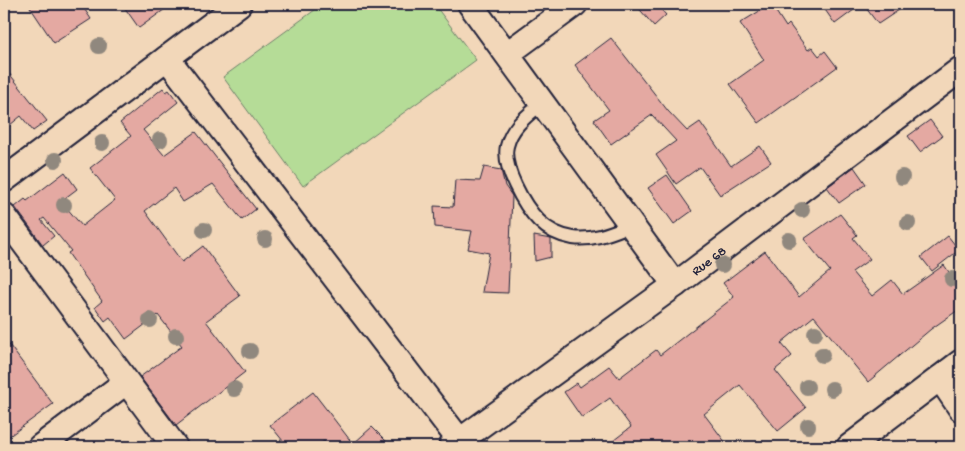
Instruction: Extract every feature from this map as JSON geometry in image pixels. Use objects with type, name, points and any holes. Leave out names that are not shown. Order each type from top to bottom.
[{"type":"street","points":[[4,180],[239,4]]},
{"type":"street","points":[[470,4],[675,285]]},
{"type":"street","points":[[507,54],[574,4]]},
{"type":"street","points":[[168,58],[455,444]]},
{"type":"street","name":"Rue 68","points":[[455,444],[675,285],[961,69]]},
{"type":"street","points":[[4,216],[175,447]]},
{"type":"street","points":[[849,447],[961,362]]},
{"type":"street","points":[[940,378],[961,409]]},
{"type":"street","points":[[40,447],[126,382]]},
{"type":"lane","points":[[542,103],[516,126],[506,154],[513,180],[539,221],[555,233],[574,238],[595,238],[631,225]]},
{"type":"green space","points":[[323,4],[434,4],[476,60],[303,186],[223,77]]},
{"type":"building","points":[[28,4],[81,4],[91,19],[54,43]]},
{"type":"building","points":[[122,4],[172,4],[139,28]]},
{"type":"building","points":[[635,4],[656,4],[666,15],[654,26]]},
{"type":"building","points":[[771,4],[786,27],[789,24],[808,50],[812,47],[819,56],[825,51],[837,67],[759,123],[730,84],[764,60],[740,23]]},
{"type":"building","points":[[821,4],[862,4],[835,24]]},
{"type":"building","points":[[863,4],[908,4],[878,24]]},
{"type":"building","points":[[611,38],[668,111],[687,131],[700,122],[731,166],[760,146],[771,162],[720,195],[700,167],[676,184],[656,155],[676,141],[652,115],[611,144],[594,120],[609,110],[575,65]]},
{"type":"building","points":[[4,67],[47,121],[33,131],[21,116],[4,130]]},
{"type":"building","points":[[163,88],[166,92],[169,90],[178,102],[143,130],[164,155],[196,132],[256,209],[242,220],[213,184],[183,202],[174,188],[145,211],[182,262],[203,246],[240,296],[206,321],[245,372],[176,425],[140,377],[182,346],[158,315],[126,339],[110,317],[105,321],[95,307],[102,301],[68,253],[71,251],[44,218],[41,220],[54,236],[43,245],[15,207],[25,199],[27,201],[65,172],[77,189],[61,201],[82,226],[115,200],[90,168],[131,136],[120,123]]},
{"type":"building","points":[[930,120],[942,136],[920,152],[908,136]]},
{"type":"building","points":[[484,167],[501,170],[505,186],[512,196],[508,293],[482,292],[489,253],[468,249],[472,231],[435,227],[434,206],[453,207],[455,180],[480,181]]},
{"type":"building","points":[[854,167],[866,184],[839,203],[827,187]]},
{"type":"building","points":[[667,175],[692,211],[674,224],[648,188]]},
{"type":"building","points":[[840,214],[857,235],[853,238],[870,259],[852,272],[872,296],[892,280],[903,294],[944,265],[961,289],[961,308],[931,329],[868,382],[814,316],[781,343],[792,356],[775,370],[806,408],[778,431],[740,385],[704,414],[729,447],[605,447],[631,427],[610,398],[582,418],[564,392],[577,383],[580,387],[609,366],[619,378],[656,350],[660,355],[734,297],[723,283],[765,251],[799,297],[830,271],[804,239]]},
{"type":"building","points":[[534,236],[551,239],[551,257],[535,261]]},
{"type":"building","points":[[948,236],[959,250],[932,271],[921,257]]},
{"type":"building","points":[[4,338],[53,404],[4,440]]},
{"type":"building","points":[[313,392],[353,444],[372,427],[392,447],[328,447],[324,441],[315,447],[288,447],[270,425]]}]
